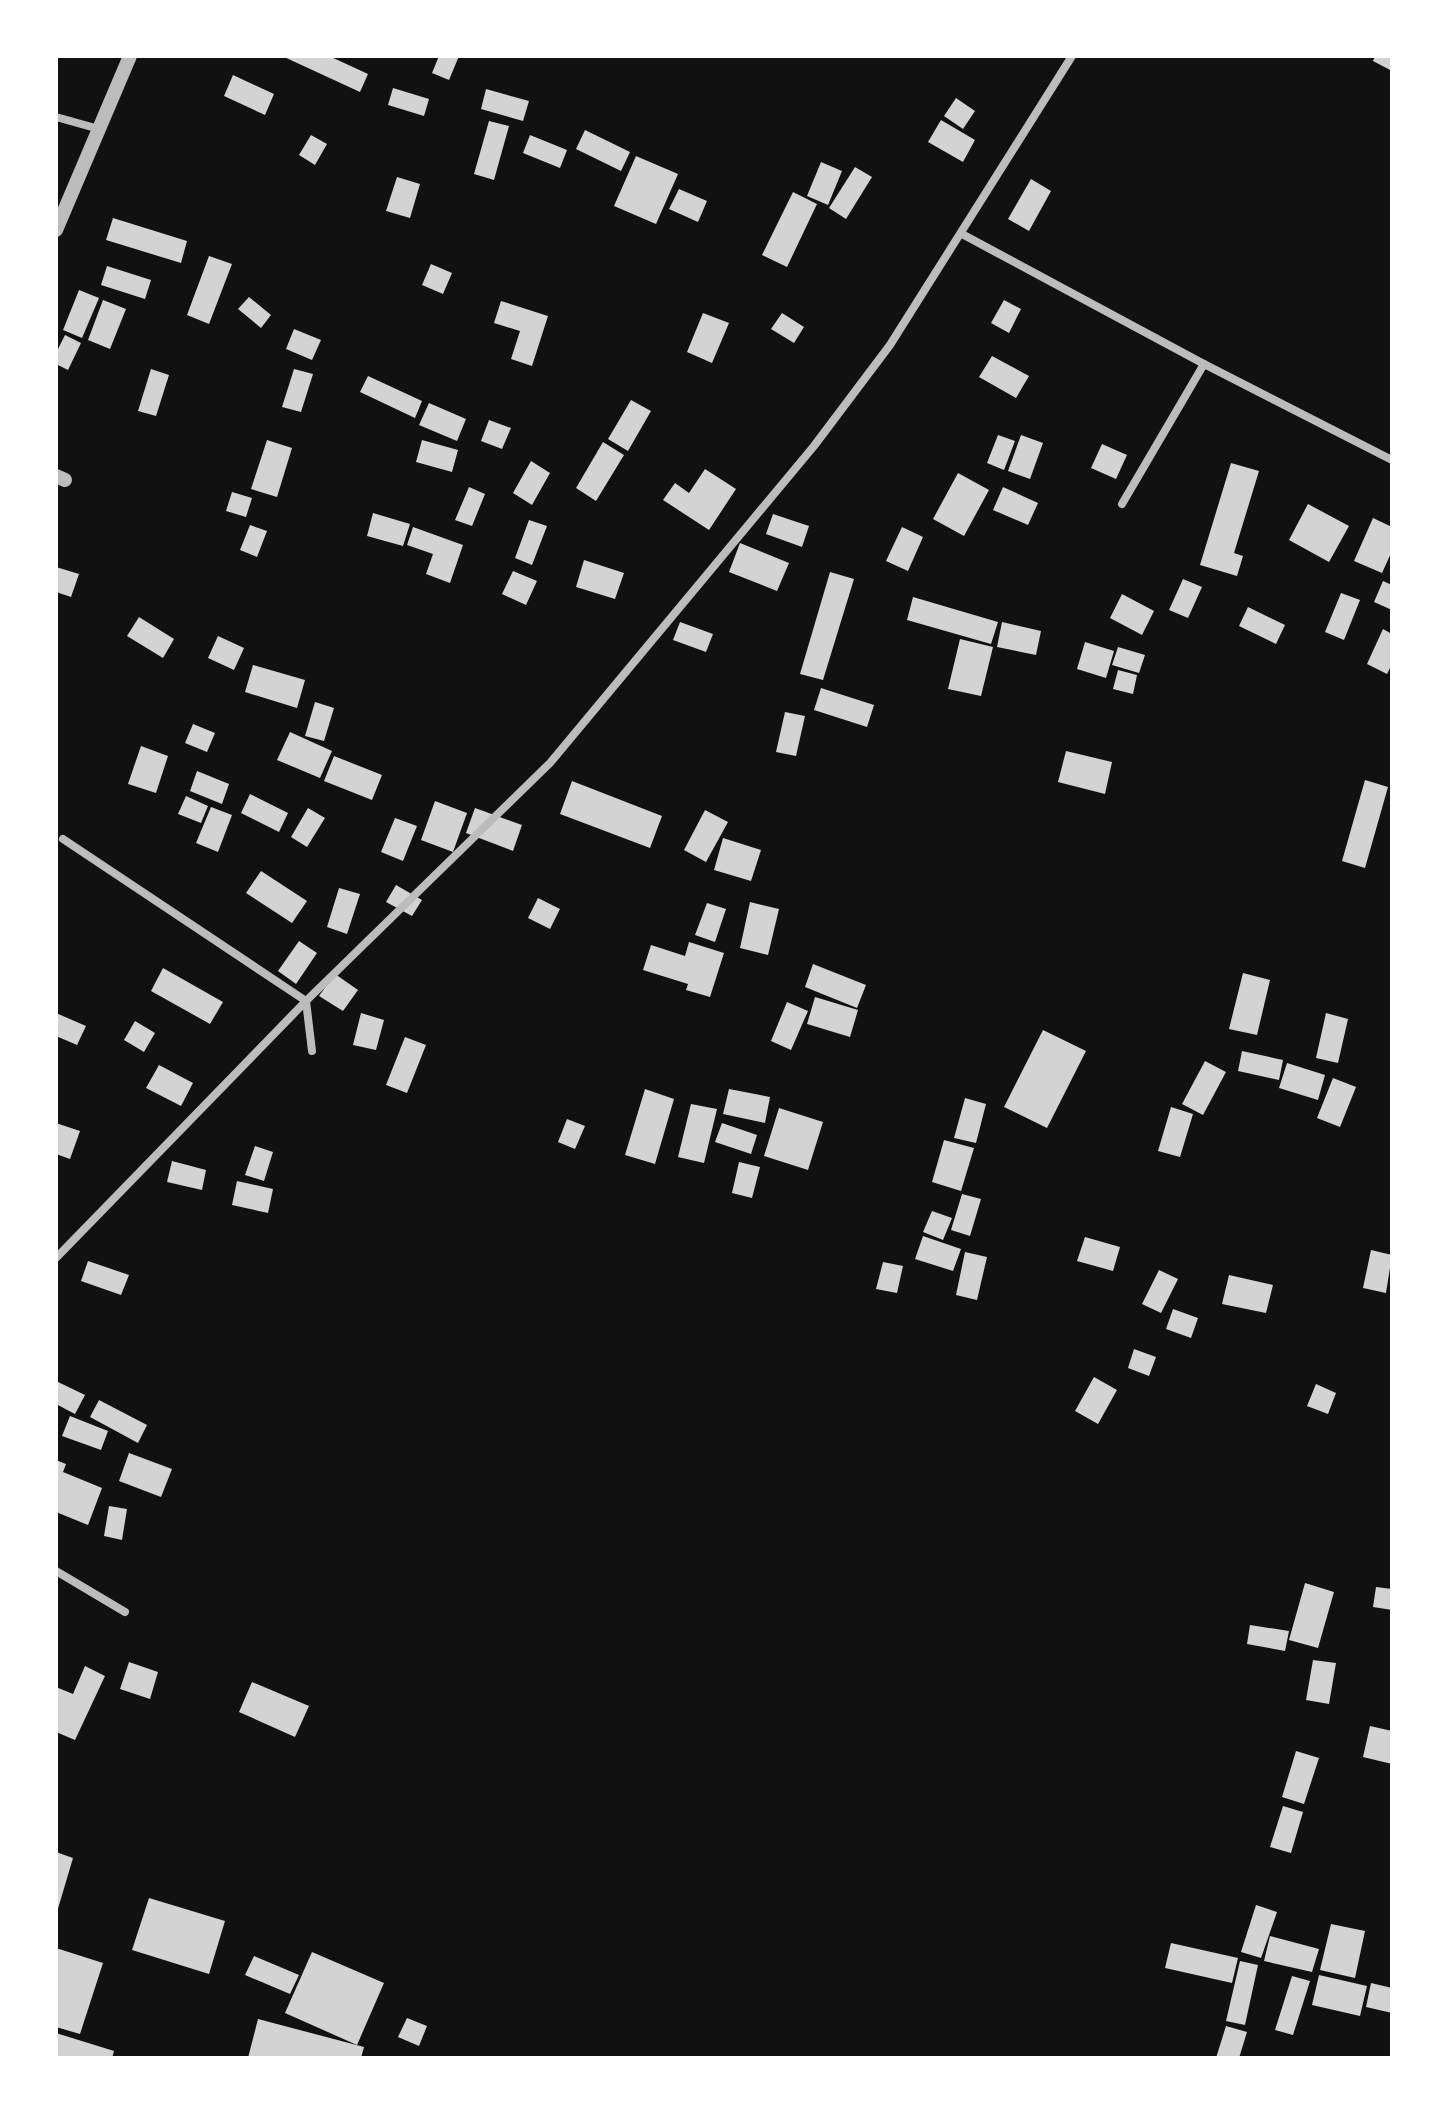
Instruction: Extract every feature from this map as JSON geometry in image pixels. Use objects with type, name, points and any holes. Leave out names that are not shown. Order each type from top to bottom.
[{"type":"street","points":[[56,230],[130,56]]},
{"type":"street","points":[[56,1258],[306,1001],[550,763],[814,446],[890,345],[1072,56]]},
{"type":"street","points":[[56,117],[99,129]]},
{"type":"street","points":[[962,234],[1204,364],[1392,460]]},
{"type":"street","points":[[1122,504],[1204,364]]},
{"type":"street","points":[[63,839],[306,1001],[312,1051]]},
{"type":"street","points":[[56,1571],[125,1612]]},
{"type":"building","points":[[282,56],[329,56],[368,74],[360,92]]},
{"type":"building","points":[[439,56],[459,56],[449,80],[432,73]]},
{"type":"building","points":[[1375,56],[1392,56],[1392,71],[1373,61]]},
{"type":"building","points":[[233,75],[274,94],[265,115],[224,96]]},
{"type":"building","points":[[393,88],[429,99],[424,116],[388,105]]},
{"type":"building","points":[[486,89],[529,101],[523,121],[481,109]]},
{"type":"building","points":[[956,98],[975,111],[963,129],[944,116]]},
{"type":"building","points":[[941,120],[975,140],[963,162],[928,142]]},
{"type":"building","points":[[489,121],[509,126],[494,180],[474,174]]},
{"type":"building","points":[[585,130],[630,152],[621,171],[576,149]]},
{"type":"building","points":[[311,135],[327,144],[315,165],[299,155]]},
{"type":"building","points":[[530,135],[567,150],[560,168],[523,153]]},
{"type":"building","points":[[636,156],[678,174],[656,224],[614,206]]},
{"type":"building","points":[[821,162],[842,171],[828,205],[807,196]]},
{"type":"building","points":[[855,167],[872,177],[846,219],[829,208]]},
{"type":"building","points":[[397,177],[420,184],[410,218],[386,211]]},
{"type":"building","points":[[1031,179],[1051,191],[1029,231],[1008,219]]},
{"type":"building","points":[[679,189],[707,201],[698,222],[669,209]]},
{"type":"building","points":[[793,192],[817,204],[787,267],[762,255]]},
{"type":"building","points":[[113,218],[187,241],[181,263],[106,240]]},
{"type":"building","points":[[209,256],[232,264],[209,324],[187,315]]},
{"type":"building","points":[[431,264],[452,273],[443,294],[422,285]]},
{"type":"building","points":[[107,266],[151,280],[145,299],[101,285]]},
{"type":"building","points":[[79,290],[99,298],[82,338],[63,330]]},
{"type":"building","points":[[249,297],[271,315],[261,328],[238,309]]},
{"type":"building","points":[[103,300],[126,309],[110,349],[88,340]]},
{"type":"building","points":[[1004,300],[1021,309],[1009,333],[991,323]]},
{"type":"building","points":[[501,301],[548,316],[532,366],[511,359],[520,331],[494,323]]},
{"type":"building","points":[[703,313],[729,323],[712,363],[687,352]]},
{"type":"building","points":[[782,313],[804,327],[794,343],[771,329]]},
{"type":"building","points":[[294,329],[321,340],[312,360],[286,349]]},
{"type":"building","points":[[65,335],[81,343],[68,370],[56,364],[56,353]]},
{"type":"building","points":[[992,356],[1029,376],[1016,398],[979,377]]},
{"type":"building","points":[[151,369],[169,375],[156,416],[138,411]]},
{"type":"building","points":[[294,369],[313,374],[301,412],[282,407]]},
{"type":"building","points":[[368,376],[422,401],[415,418],[360,392]]},
{"type":"building","points":[[631,400],[651,411],[628,451],[608,439]]},
{"type":"building","points":[[429,403],[466,419],[457,441],[419,425]]},
{"type":"building","points":[[489,420],[511,428],[502,449],[481,441]]},
{"type":"building","points":[[998,435],[1015,441],[1004,470],[987,463]]},
{"type":"building","points":[[1021,435],[1043,443],[1030,479],[1008,471]]},
{"type":"building","points":[[267,440],[292,448],[277,497],[251,489]]},
{"type":"building","points":[[422,440],[458,450],[452,472],[416,462]]},
{"type":"building","points":[[603,442],[624,455],[596,501],[576,488]]},
{"type":"building","points":[[1102,444],[1127,455],[1116,479],[1091,468]]},
{"type":"building","points":[[531,461],[550,473],[532,505],[513,493]]},
{"type":"building","points":[[1231,463],[1259,471],[1234,553],[1243,556],[1237,576],[1200,565]]},
{"type":"building","points":[[705,469],[736,489],[709,530],[663,500],[675,483],[689,493]]},
{"type":"building","points":[[958,473],[989,490],[964,536],[933,519]]},
{"type":"building","points":[[469,487],[485,494],[472,526],[455,520]]},
{"type":"building","points":[[1003,487],[1038,503],[1028,525],[993,510]]},
{"type":"building","points":[[232,492],[252,498],[246,517],[226,511]]},
{"type":"building","points":[[1308,504],[1349,526],[1329,562],[1289,540]]},
{"type":"building","points":[[373,513],[410,524],[403,546],[367,536]]},
{"type":"building","points":[[773,514],[809,526],[802,547],[766,534]]},
{"type":"building","points":[[1373,518],[1392,527],[1392,551],[1382,573],[1354,561]]},
{"type":"building","points":[[529,520],[547,526],[532,565],[515,558]]},
{"type":"building","points":[[250,525],[267,531],[257,557],[240,550]]},
{"type":"building","points":[[413,527],[463,545],[450,583],[426,574],[433,554],[407,545]]},
{"type":"building","points":[[902,527],[923,537],[908,571],[886,561]]},
{"type":"building","points":[[740,543],[789,563],[777,591],[729,572]]},
{"type":"building","points":[[584,560],[624,573],[615,599],[576,587]]},
{"type":"building","points":[[56,567],[79,574],[71,597],[56,592]]},
{"type":"building","points":[[513,571],[537,581],[526,605],[502,594]]},
{"type":"building","points":[[830,572],[854,579],[823,680],[800,674]]},
{"type":"building","points":[[1183,579],[1202,587],[1188,618],[1169,610]]},
{"type":"building","points":[[1383,581],[1392,585],[1392,610],[1374,602]]},
{"type":"building","points":[[1341,593],[1360,600],[1344,640],[1325,632]]},
{"type":"building","points":[[1122,594],[1154,611],[1142,635],[1110,618]]},
{"type":"building","points":[[913,597],[998,622],[991,644],[907,620]]},
{"type":"building","points":[[1248,607],[1285,625],[1276,644],[1239,626]]},
{"type":"building","points":[[139,617],[174,639],[163,658],[127,636]]},
{"type":"building","points":[[680,622],[713,634],[706,652],[673,640]]},
{"type":"building","points":[[1002,622],[1041,631],[1036,655],[997,647]]},
{"type":"building","points":[[1383,629],[1392,634],[1392,664],[1387,674],[1367,664]]},
{"type":"building","points":[[218,636],[244,648],[234,670],[208,658]]},
{"type":"building","points":[[960,639],[993,647],[981,696],[948,689]]},
{"type":"building","points":[[1085,642],[1114,651],[1106,678],[1077,669]]},
{"type":"building","points":[[1118,647],[1145,655],[1139,673],[1112,665]]},
{"type":"building","points":[[253,665],[305,680],[297,708],[245,692]]},
{"type":"building","points":[[1118,670],[1137,675],[1133,694],[1113,689]]},
{"type":"building","points":[[821,688],[874,705],[867,727],[814,710]]},
{"type":"building","points":[[315,702],[334,708],[324,741],[305,736]]},
{"type":"building","points":[[785,712],[805,716],[796,756],[776,752]]},
{"type":"building","points":[[193,724],[215,733],[207,752],[185,743]]},
{"type":"building","points":[[290,732],[332,751],[320,778],[277,760]]},
{"type":"building","points":[[141,746],[168,756],[156,793],[128,784]]},
{"type":"building","points":[[1066,751],[1112,762],[1105,794],[1058,782]]},
{"type":"building","points":[[334,756],[382,775],[372,800],[324,781]]},
{"type":"building","points":[[197,771],[229,784],[222,804],[190,791]]},
{"type":"building","points":[[1365,780],[1388,787],[1365,868],[1342,861]]},
{"type":"building","points":[[572,781],[662,816],[650,848],[560,814]]},
{"type":"building","points":[[250,794],[288,813],[279,832],[241,813]]},
{"type":"building","points":[[186,796],[208,806],[201,823],[178,814]]},
{"type":"building","points":[[435,801],[467,813],[453,852],[421,840]]},
{"type":"building","points":[[211,807],[232,815],[218,852],[196,843]]},
{"type":"building","points":[[308,808],[325,818],[307,847],[291,837]]},
{"type":"building","points":[[475,808],[522,825],[513,851],[466,833]]},
{"type":"building","points":[[705,810],[728,822],[706,862],[684,850]]},
{"type":"building","points":[[395,818],[417,826],[403,861],[381,852]]},
{"type":"building","points":[[723,838],[761,850],[751,881],[714,870]]},
{"type":"building","points":[[261,871],[307,901],[292,923],[246,893]]},
{"type":"building","points":[[396,885],[422,900],[412,916],[386,902]]},
{"type":"building","points":[[339,888],[360,894],[347,934],[327,927]]},
{"type":"building","points":[[538,898],[560,909],[550,929],[528,918]]},
{"type":"building","points":[[750,902],[779,909],[768,955],[740,948]]},
{"type":"building","points":[[707,903],[726,909],[715,942],[695,935]]},
{"type":"building","points":[[299,941],[317,953],[296,984],[278,971]]},
{"type":"building","points":[[689,942],[724,953],[710,997],[686,990],[688,984],[643,970],[651,945],[685,956]]},
{"type":"building","points":[[813,964],[866,985],[857,1008],[805,987]]},
{"type":"building","points":[[163,968],[223,1002],[210,1024],[151,991]]},
{"type":"building","points":[[1243,973],[1270,980],[1257,1035],[1229,1029]]},
{"type":"building","points":[[335,974],[358,990],[343,1011],[319,996]]},
{"type":"building","points":[[815,997],[858,1010],[850,1037],[807,1024]]},
{"type":"building","points":[[787,1002],[808,1011],[791,1050],[771,1041]]},
{"type":"building","points":[[56,1013],[86,1026],[77,1045],[56,1036]]},
{"type":"building","points":[[361,1013],[384,1020],[376,1050],[353,1045]]},
{"type":"building","points":[[1326,1013],[1348,1019],[1338,1063],[1316,1058]]},
{"type":"building","points":[[135,1021],[155,1033],[144,1052],[124,1040]]},
{"type":"building","points":[[1043,1030],[1086,1051],[1047,1128],[1004,1107]]},
{"type":"building","points":[[405,1037],[426,1045],[407,1093],[386,1085]]},
{"type":"building","points":[[1242,1051],[1283,1060],[1279,1080],[1238,1071]]},
{"type":"building","points":[[1205,1061],[1226,1072],[1203,1115],[1182,1104]]},
{"type":"building","points":[[1287,1063],[1325,1075],[1318,1100],[1279,1088]]},
{"type":"building","points":[[159,1065],[193,1083],[181,1106],[146,1088]]},
{"type":"building","points":[[1333,1078],[1356,1087],[1340,1127],[1317,1118]]},
{"type":"building","points":[[645,1089],[674,1099],[655,1164],[625,1155]]},
{"type":"building","points":[[729,1089],[770,1097],[765,1123],[723,1114]]},
{"type":"building","points":[[965,1098],[986,1104],[976,1143],[954,1138]]},
{"type":"building","points":[[691,1104],[717,1109],[704,1163],[678,1157]]},
{"type":"building","points":[[1171,1107],[1193,1114],[1180,1157],[1158,1151]]},
{"type":"building","points":[[779,1108],[823,1122],[808,1170],[764,1156]]},
{"type":"building","points":[[567,1119],[585,1126],[575,1149],[558,1142]]},
{"type":"building","points":[[56,1123],[80,1131],[70,1159],[56,1154]]},
{"type":"building","points":[[722,1123],[757,1135],[751,1154],[715,1142]]},
{"type":"building","points":[[944,1140],[974,1148],[961,1191],[932,1182]]},
{"type":"building","points":[[255,1146],[273,1152],[264,1181],[245,1175]]},
{"type":"building","points":[[172,1161],[206,1170],[202,1190],[167,1182]]},
{"type":"building","points":[[739,1162],[760,1167],[752,1198],[732,1193]]},
{"type":"building","points":[[237,1181],[273,1189],[268,1213],[232,1205]]},
{"type":"building","points":[[962,1194],[981,1199],[970,1236],[951,1230]]},
{"type":"building","points":[[932,1211],[952,1218],[943,1240],[923,1232]]},
{"type":"building","points":[[923,1236],[961,1249],[953,1271],[915,1259]]},
{"type":"building","points":[[1085,1237],[1120,1247],[1113,1271],[1077,1261]]},
{"type":"building","points":[[1371,1250],[1392,1255],[1386,1293],[1363,1288]]},
{"type":"building","points":[[965,1252],[987,1257],[977,1300],[956,1295]]},
{"type":"building","points":[[88,1261],[129,1275],[121,1295],[81,1281]]},
{"type":"building","points":[[883,1262],[903,1266],[897,1293],[876,1289]]},
{"type":"building","points":[[1159,1270],[1178,1279],[1161,1313],[1142,1304]]},
{"type":"building","points":[[1229,1275],[1273,1285],[1266,1313],[1222,1304]]},
{"type":"building","points":[[1173,1309],[1198,1318],[1191,1338],[1166,1329]]},
{"type":"building","points":[[1134,1349],[1156,1357],[1149,1376],[1128,1368]]},
{"type":"building","points":[[1094,1377],[1117,1390],[1098,1424],[1075,1411]]},
{"type":"building","points":[[56,1381],[85,1395],[75,1414],[56,1404]]},
{"type":"building","points":[[1316,1384],[1336,1393],[1328,1414],[1307,1406]]},
{"type":"building","points":[[99,1400],[147,1425],[138,1443],[90,1417]]},
{"type":"building","points":[[70,1416],[108,1431],[101,1450],[62,1436]]},
{"type":"building","points":[[129,1453],[172,1469],[161,1497],[119,1481]]},
{"type":"building","points":[[56,1460],[66,1464],[63,1472],[102,1488],[88,1525],[56,1512]]},
{"type":"building","points":[[109,1506],[127,1509],[122,1540],[104,1536]]},
{"type":"building","points":[[1305,1583],[1334,1592],[1318,1648],[1289,1640]]},
{"type":"building","points":[[1376,1587],[1392,1589],[1392,1610],[1373,1607]]},
{"type":"building","points":[[1250,1625],[1289,1631],[1285,1651],[1247,1644]]},
{"type":"building","points":[[1313,1660],[1336,1663],[1329,1704],[1306,1700]]},
{"type":"building","points":[[129,1662],[158,1672],[150,1699],[120,1689]]},
{"type":"building","points":[[85,1666],[105,1676],[75,1740],[56,1732],[56,1687],[73,1694]]},
{"type":"building","points":[[252,1682],[309,1706],[295,1737],[239,1712]]},
{"type":"building","points":[[1370,1726],[1392,1731],[1392,1764],[1363,1757]]},
{"type":"building","points":[[1296,1751],[1319,1758],[1304,1804],[1282,1797]]},
{"type":"building","points":[[1283,1806],[1303,1812],[1291,1853],[1270,1847]]},
{"type":"building","points":[[56,1852],[73,1858],[57,1912],[56,1912]]},
{"type":"building","points":[[149,1898],[225,1921],[209,1974],[132,1950]]},
{"type":"building","points":[[1256,1905],[1277,1912],[1261,1958],[1241,1952]]},
{"type":"building","points":[[1331,1924],[1365,1931],[1355,1978],[1320,1970]]},
{"type":"building","points":[[1270,1936],[1319,1949],[1312,1972],[1264,1961]]},
{"type":"building","points":[[1171,1943],[1238,1958],[1232,1983],[1165,1968]]},
{"type":"building","points":[[56,1948],[103,1963],[80,2034],[56,2027]]},
{"type":"building","points":[[312,1952],[384,1983],[357,2045],[285,2013]]},
{"type":"building","points":[[254,1956],[299,1975],[290,1994],[245,1975]]},
{"type":"building","points":[[1240,1961],[1258,1965],[1245,2025],[1226,2021]]},
{"type":"building","points":[[1319,1975],[1367,1986],[1360,2016],[1312,2005]]},
{"type":"building","points":[[1292,1976],[1310,1981],[1293,2035],[1275,2030]]},
{"type":"building","points":[[1371,1983],[1392,1988],[1392,2013],[1366,2007]]},
{"type":"building","points":[[407,2018],[427,2026],[419,2046],[398,2037]]},
{"type":"building","points":[[258,2019],[364,2047],[361,2058],[248,2058]]},
{"type":"building","points":[[1226,2026],[1247,2032],[1239,2058],[1216,2058]]},
{"type":"building","points":[[56,2033],[114,2051],[112,2058],[56,2058]]}]
